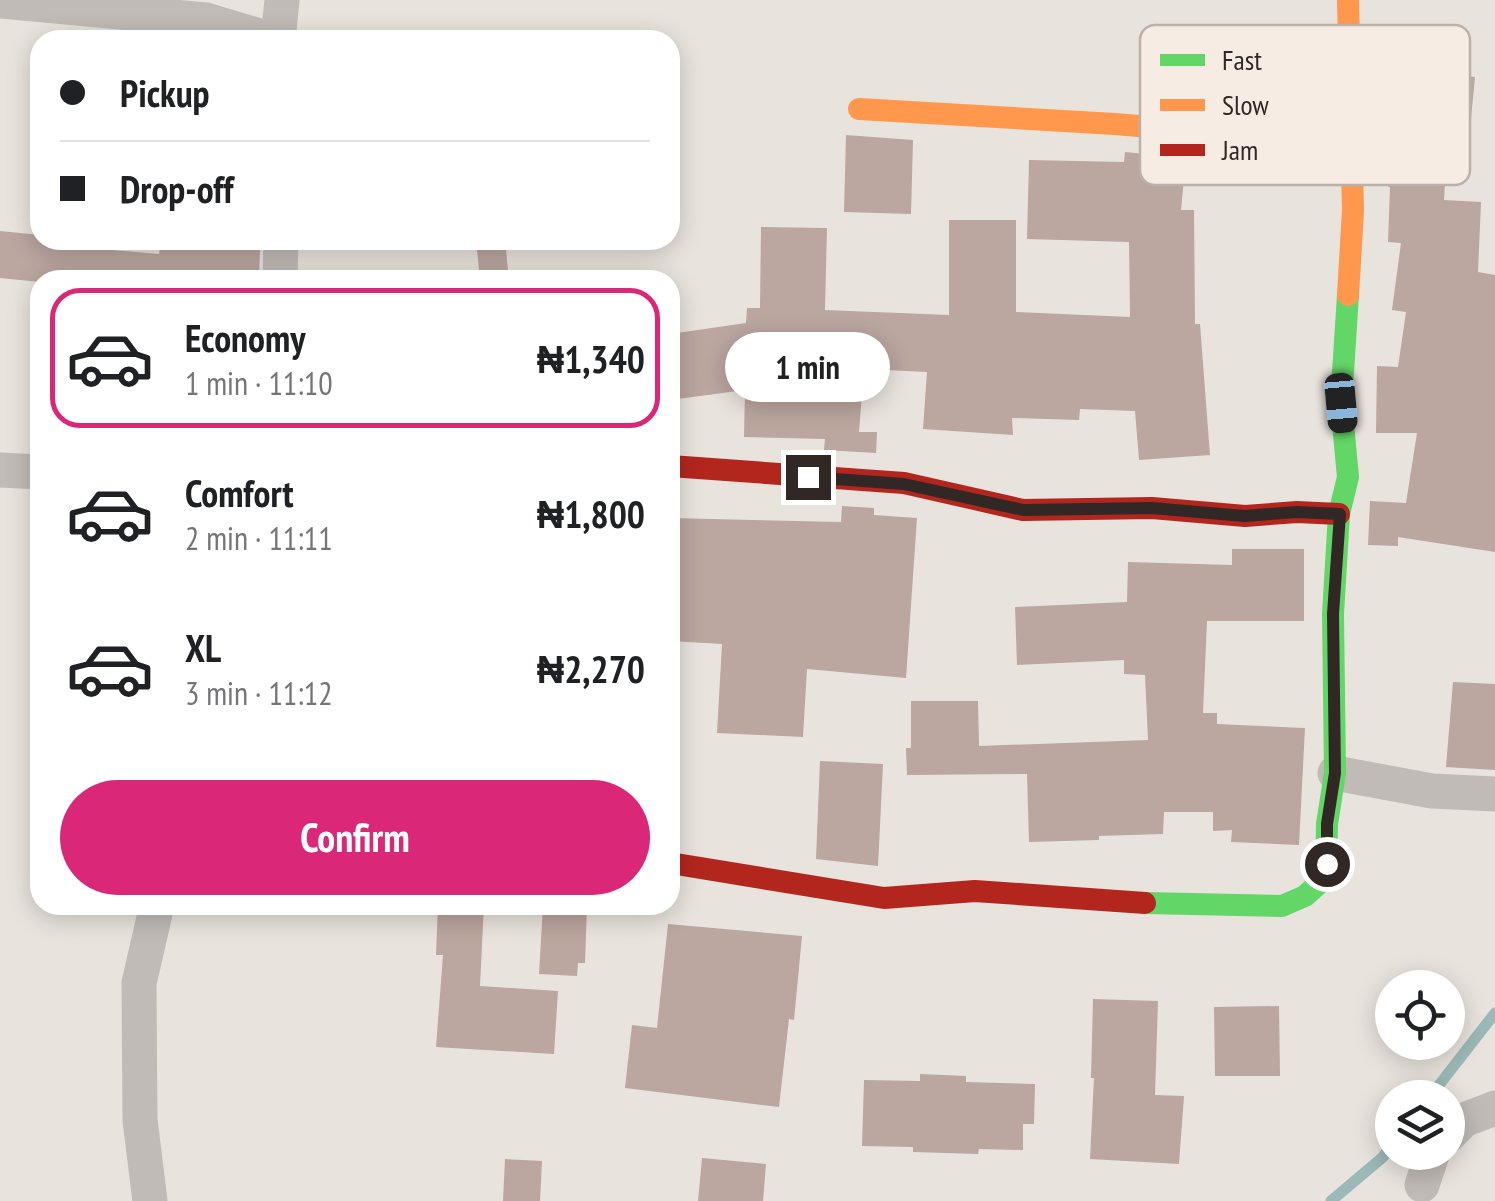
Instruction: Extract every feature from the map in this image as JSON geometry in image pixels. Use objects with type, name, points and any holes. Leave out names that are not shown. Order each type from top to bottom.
[{"type":"street","points":[[277,30],[282,0]]},
{"type":"street","points":[[1348,0],[1348,25]]},
{"type":"street","points":[[0,1],[206,20],[240,30]]},
{"type":"street","points":[[859,109],[1140,126]]},
{"type":"street","points":[[680,865],[884,898],[975,891],[1088,902],[1282,906],[1306,896],[1326,878],[1327,824],[1335,773],[1333,614],[1340,514],[1348,477],[1341,403],[1352,185]]},
{"type":"street","points":[[680,467],[904,484],[1023,510],[1152,508],[1244,516],[1340,514]]},
{"type":"street","points":[[0,470],[30,472]]},
{"type":"street","points":[[1335,773],[1432,790],[1495,794]]},
{"type":"street","points":[[150,1201],[140,1120],[139,983],[155,915]]},
{"type":"street","points":[[1465,1120],[1495,1108]]},
{"type":"building","points":[[1470,76],[1475,77],[1470,129]]},
{"type":"building","points":[[846,135],[913,140],[911,214],[844,212]]},
{"type":"building","points":[[1125,152],[1140,153],[1140,185],[1183,185],[1181,210],[1194,210],[1195,324],[1200,324],[1210,455],[1139,460],[1135,411],[1080,409],[1079,420],[1012,418],[1013,435],[923,429],[927,372],[864,369],[859,432],[877,432],[876,453],[824,450],[825,439],[744,437],[745,390],[680,399],[680,333],[746,323],[747,308],[760,308],[761,227],[827,228],[825,310],[949,315],[949,220],[1016,220],[1016,312],[1130,317],[1129,242],[1027,239],[1029,160],[1124,162]]},
{"type":"building","points":[[1445,185],[1444,200],[1481,202],[1478,272],[1495,275],[1495,552],[1398,537],[1398,546],[1368,545],[1370,501],[1406,503],[1417,433],[1376,433],[1377,366],[1398,367],[1406,312],[1392,310],[1401,243],[1388,242],[1387,186]]},
{"type":"building","points":[[0,231],[30,234],[30,250],[159,254],[160,250],[260,250],[259,270],[30,270],[30,281],[0,278]]},
{"type":"building","points":[[477,250],[506,250],[508,270],[479,270]]},
{"type":"building","points":[[842,506],[874,508],[874,515],[917,518],[906,678],[807,669],[803,737],[717,733],[722,644],[680,642],[680,518],[841,522]]},
{"type":"building","points":[[1232,549],[1304,549],[1304,621],[1207,621],[1203,713],[1217,713],[1217,724],[1305,728],[1299,845],[1231,842],[1232,830],[1213,831],[1213,812],[1164,812],[1163,834],[1029,842],[1027,774],[907,775],[911,701],[978,701],[979,746],[1148,740],[1145,675],[1124,674],[1124,660],[1017,665],[1015,607],[1127,602],[1128,562],[1232,565]]},
{"type":"building","points":[[1453,682],[1495,684],[1495,770],[1446,767]]},
{"type":"building","points":[[820,761],[883,764],[878,866],[816,859]]},
{"type":"building","points":[[438,915],[484,915],[480,986],[558,991],[554,1054],[436,1047],[443,955],[436,955]]},
{"type":"building","points":[[542,915],[587,915],[585,963],[578,963],[577,976],[539,974]]},
{"type":"building","points":[[668,924],[802,936],[794,1020],[789,1019],[779,1107],[625,1088],[632,1025],[657,1028]]},
{"type":"building","points":[[1093,999],[1158,1001],[1155,1095],[1184,1096],[1179,1164],[1090,1159]]},
{"type":"building","points":[[1279,1006],[1280,1076],[1215,1076],[1214,1007]]},
{"type":"building","points":[[920,1074],[966,1076],[966,1082],[1035,1084],[1034,1124],[1023,1124],[1023,1150],[979,1149],[978,1154],[862,1146],[864,1080],[920,1081]]},
{"type":"building","points":[[702,1158],[766,1164],[763,1201],[698,1201]]},
{"type":"building","points":[[505,1159],[542,1161],[540,1201],[503,1201]]},
{"type":"waterway","points":[[1443,1080],[1495,1013]]},
{"type":"waterway","points":[[1331,1201],[1375,1164]]},
{"type":"traffic: fast","points":[[1145,903],[1282,906],[1305,896],[1326,877],[1327,824],[1335,773],[1333,614],[1339,514],[1348,477],[1341,403],[1348,295]]},
{"type":"traffic: slow","points":[[1348,0],[1349,25]]},
{"type":"traffic: slow","points":[[859,109],[1140,126]]},
{"type":"traffic: slow","points":[[1348,295],[1352,185]]},
{"type":"traffic: jam","points":[[680,467],[904,483],[1023,510],[1152,508],[1245,516],[1339,514]]},
{"type":"traffic: jam","points":[[680,865],[884,898],[975,891],[1145,903]]},
{"type":"route","points":[[808,477],[904,484],[1023,510],[1152,508],[1244,516],[1340,514],[1333,614],[1335,773],[1327,824],[1327,864]]}]
